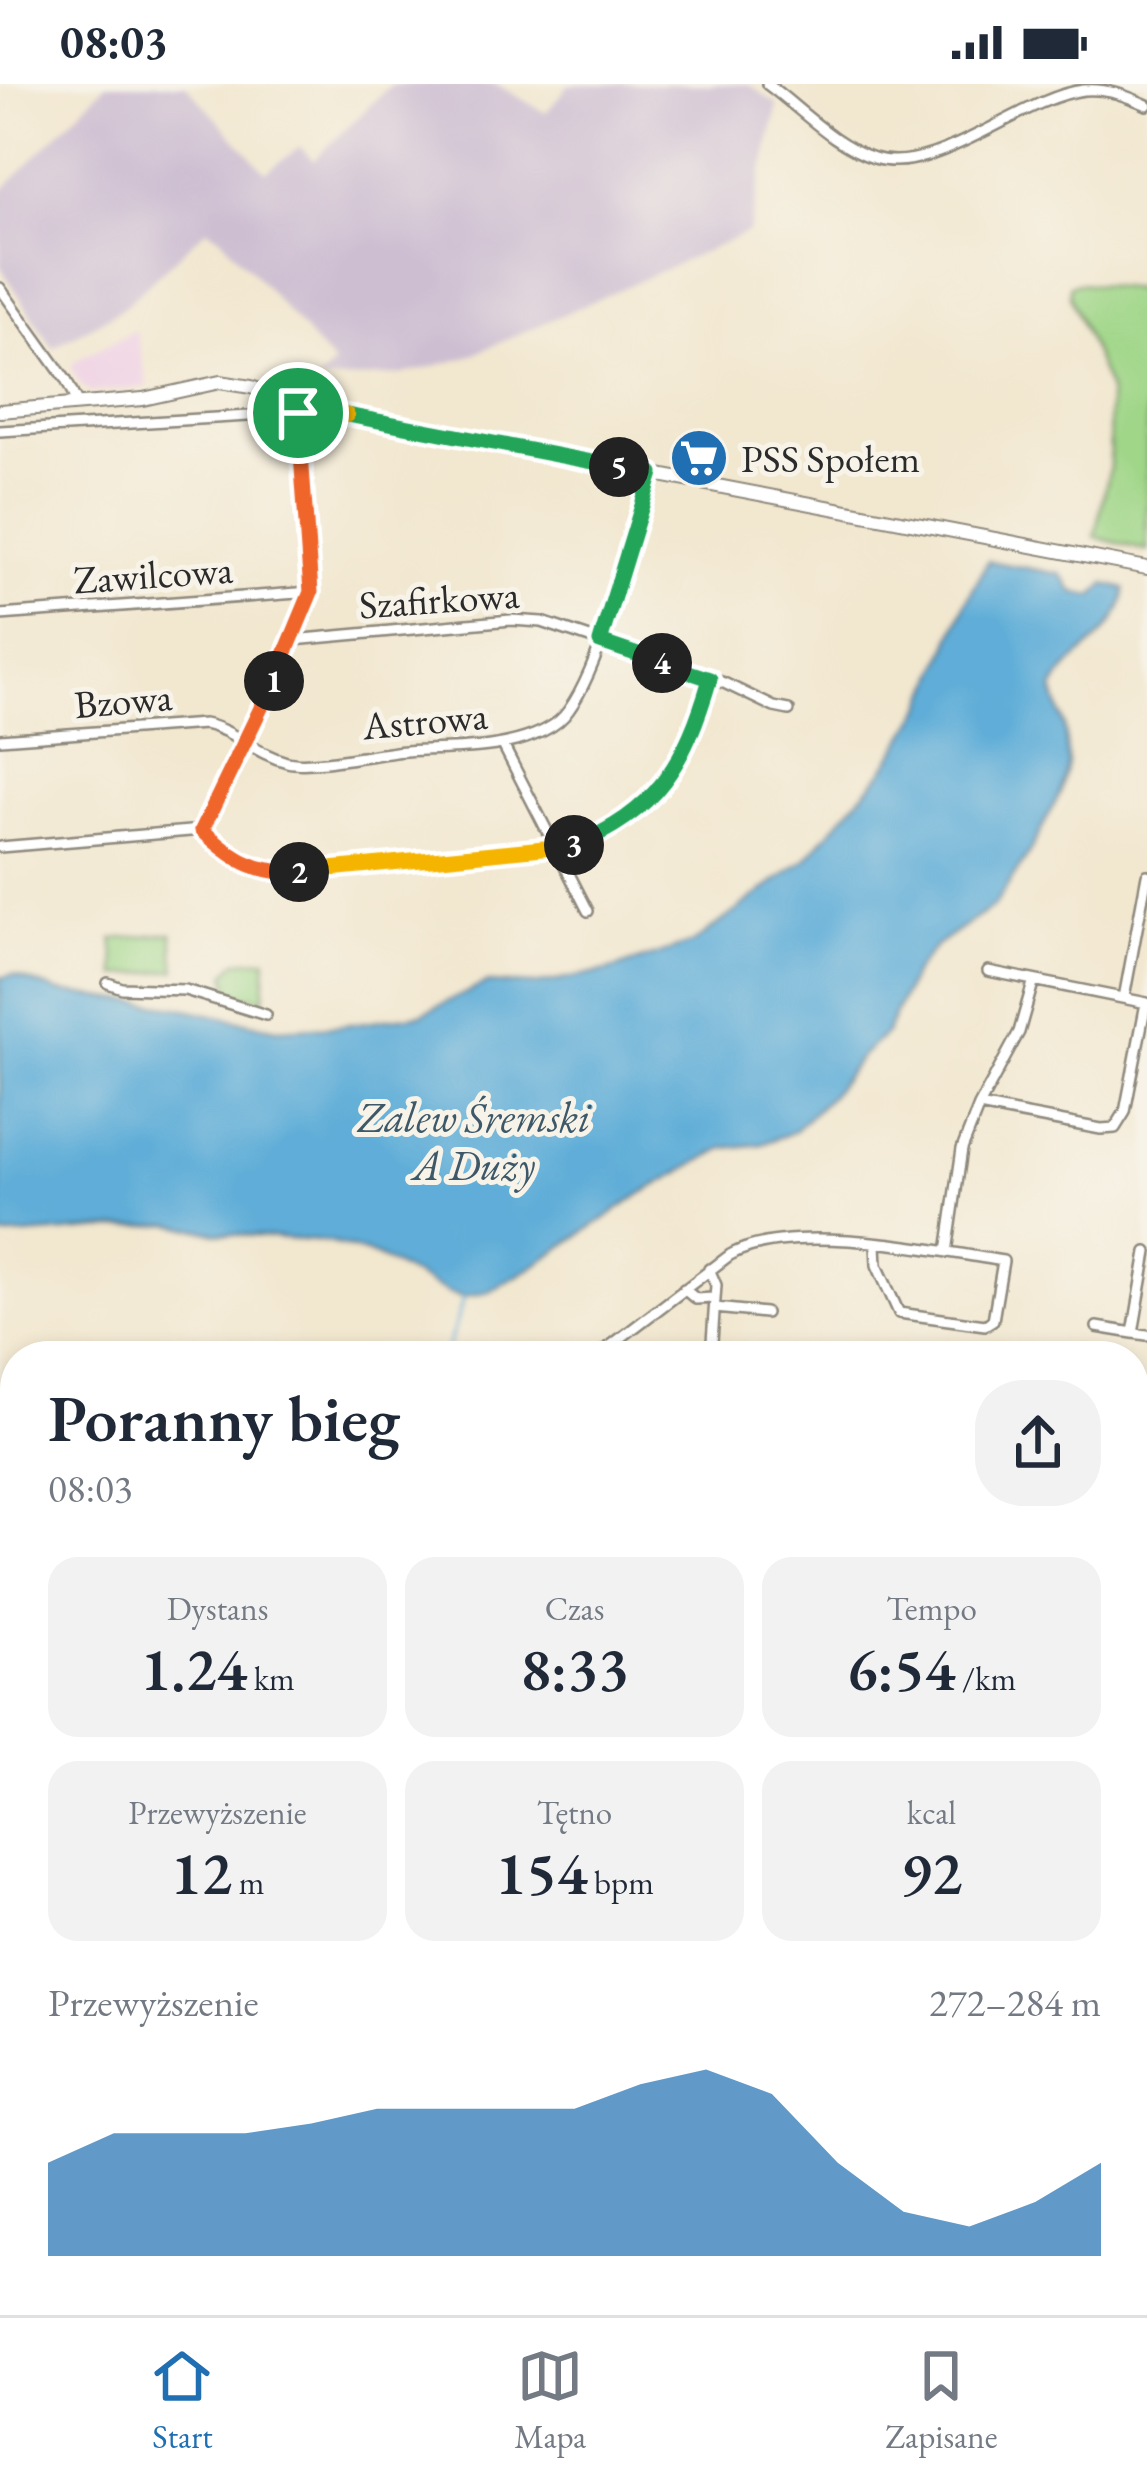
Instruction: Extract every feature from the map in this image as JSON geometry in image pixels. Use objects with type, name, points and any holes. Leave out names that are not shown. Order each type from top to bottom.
[{"type":"main road","points":[[0,411],[143,399],[220,382],[251,387],[297,409],[1147,568]]},
{"type":"street","points":[[767,84],[860,152],[900,162],[923,157],[1067,94],[1117,88],[1147,104]]},
{"type":"street","points":[[0,288],[66,380],[78,405]]},
{"type":"street","points":[[0,431],[297,409],[311,592],[202,830]]},
{"type":"street","name":"Astrowa","points":[[244,744],[288,762],[503,745],[538,734],[562,719],[576,699],[600,642],[652,473]]},
{"type":"street","name":"Zawilcowa","points":[[0,615],[311,592]]},
{"type":"street","name":"Szafirkowa","points":[[292,640],[511,620],[542,622],[789,710]]},
{"type":"street","points":[[0,847],[202,830],[230,856],[257,870],[276,873],[576,844],[620,822],[664,785],[696,726],[710,679]]},
{"type":"street","name":"Bzowa","points":[[0,739],[204,724],[230,730],[244,744]]},
{"type":"street","points":[[503,745],[588,911]]},
{"type":"street","points":[[1124,998],[1147,874]]},
{"type":"street","points":[[980,1106],[1114,1128],[1125,1112],[1146,1003],[988,971]]},
{"type":"street","points":[[108,983],[122,988],[185,990],[266,1015]]},
{"type":"street","points":[[946,1252],[956,1173],[980,1106],[1019,1032],[1033,983]]},
{"type":"street","points":[[619,1341],[737,1250],[762,1242],[802,1239],[876,1244],[946,1252],[1003,1262],[991,1323],[896,1311],[877,1265],[876,1244]]},
{"type":"street","points":[[1133,1333],[1147,1252]]},
{"type":"street","points":[[710,1269],[715,1281],[712,1341]]},
{"type":"street","points":[[684,1289],[696,1299],[765,1313]]},
{"type":"street","points":[[1097,1328],[1147,1336]]},
{"type":"shaded area","points":[[106,84],[185,84],[266,172],[300,147],[314,160],[392,84],[496,84],[546,113],[569,84],[748,84],[778,105],[749,232],[465,358],[400,375],[318,382],[334,365],[221,237],[207,229],[121,309],[53,348],[0,266],[0,193]]},
{"type":"shaded area","points":[[136,330],[148,387],[90,393],[72,370],[73,362]]},
{"type":"green space","points":[[1070,285],[1147,290],[1147,551],[1095,537],[1110,467],[1109,391],[1070,296]]},
{"type":"green space","points":[[172,933],[176,970],[117,976],[113,939]]},
{"type":"green space","points":[[266,959],[264,999],[231,993],[226,974],[237,961]]},
{"type":"water","name":"Zalew Śremski A Duży","points":[[988,561],[1061,574],[1073,592],[1093,596],[1105,584],[1125,589],[1115,619],[1053,690],[1064,724],[1068,764],[1061,791],[1028,855],[994,906],[935,947],[914,972],[886,1033],[793,1132],[762,1144],[724,1148],[641,1194],[531,1268],[488,1292],[464,1297],[376,1256],[329,1242],[217,1233],[170,1224],[0,1237],[0,978],[13,975],[60,992],[177,1007],[277,1029],[337,1026],[421,1014],[487,983],[535,985],[608,971],[693,943],[805,860],[883,771],[924,706],[965,604]]},
{"type":"waterway","points":[[450,1341],[464,1297]]},
{"type":"place","name":"PSS Społem","points":[[699,458]]},
{"type":"route","points":[[297,405],[652,473],[600,642],[710,679],[696,726],[664,785],[636,812],[576,844],[276,873],[247,866],[202,830],[272,687],[311,592],[298,413],[297,405]]}]
